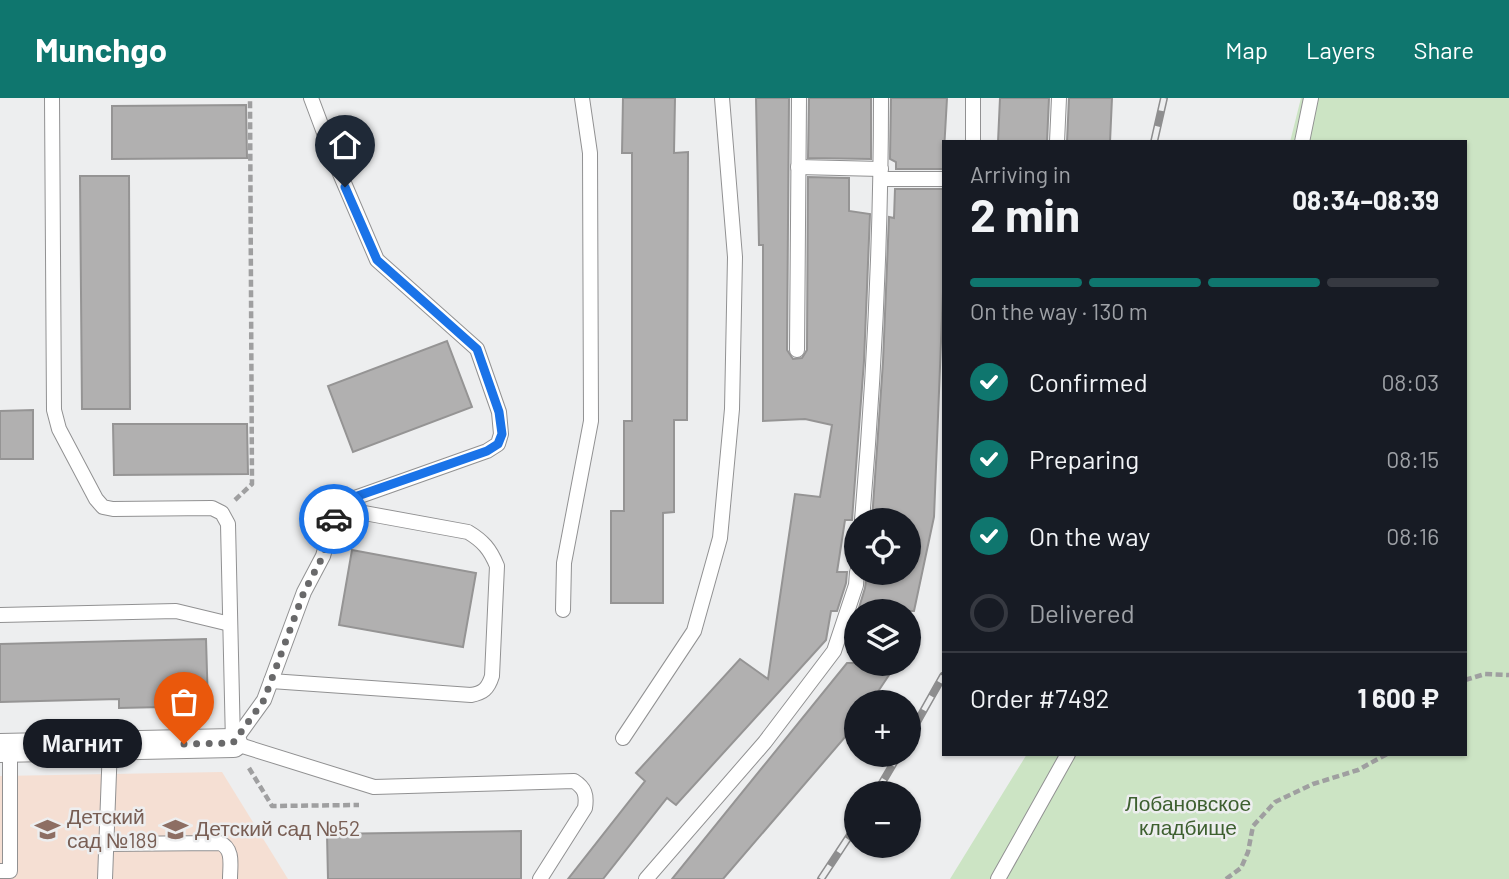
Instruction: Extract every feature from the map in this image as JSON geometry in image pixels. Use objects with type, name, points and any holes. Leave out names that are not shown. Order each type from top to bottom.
[{"type":"street","points":[[5,748],[110,746],[239,751]]},
{"type":"lane","points":[[52,98],[55,420],[96,499],[103,507],[212,508],[222,513],[228,524],[230,624],[239,751]]},
{"type":"lane","points":[[239,751],[264,700],[304,592],[323,556],[337,508],[346,500],[487,451],[498,444],[502,434],[499,412],[477,349],[377,260],[311,98]]},
{"type":"lane","points":[[564,610],[564,563],[590,421],[590,153],[582,98]]},
{"type":"lane","points":[[623,738],[694,631],[720,538],[732,409],[734,257],[722,98]]},
{"type":"lane","points":[[797,350],[799,98]]},
{"type":"lane","points":[[863,508],[881,174],[881,98]]},
{"type":"lane","points":[[973,98],[973,140]]},
{"type":"lane","points":[[1056,140],[1059,98]]},
{"type":"lane","points":[[1303,140],[1311,98]]},
{"type":"lane","points":[[798,167],[942,179]]},
{"type":"lane","points":[[271,681],[471,695],[482,693],[489,686],[492,677],[497,566],[491,550],[481,539],[468,532],[337,508]]},
{"type":"lane","points":[[646,879],[765,742],[834,650],[856,585]]},
{"type":"lane","points":[[0,615],[176,611],[230,624]]},
{"type":"lane","points":[[105,879],[110,746]]},
{"type":"lane","points":[[0,871],[10,871],[5,748]]},
{"type":"lane","points":[[239,751],[374,787],[574,782],[584,791],[587,799],[585,808],[540,879]]},
{"type":"lane","points":[[998,879],[1067,756]]},
{"type":"lane","points":[[105,844],[220,843],[226,846],[230,853],[230,879]]},
{"type":"path","points":[[222,513],[252,484],[250,98]]},
{"type":"path","points":[[1467,679],[1485,674],[1509,675]]},
{"type":"path","points":[[239,751],[272,806],[370,804]]},
{"type":"path","points":[[1226,879],[1241,868],[1248,852],[1252,826],[1275,802],[1313,784],[1358,770],[1383,756]]},
{"type":"shaded area","name":"Детский сад №52","points":[[222,772],[288,879],[0,879],[0,776]]},
{"type":"green space","name":"Лобановское кладбище","points":[[1301,98],[1509,98],[1509,879],[950,879],[1026,756],[1467,756],[1467,140],[1290,140]]},
{"type":"building","points":[[623,98],[675,98],[674,153],[688,152],[687,420],[674,420],[674,512],[663,513],[663,603],[611,603],[611,511],[624,511],[624,421],[632,421],[632,153],[622,153]]},
{"type":"building","points":[[756,98],[789,98],[787,350],[793,359],[802,358],[807,350],[808,177],[849,178],[849,211],[870,214],[864,361],[853,508],[844,508],[837,572],[844,572],[845,585],[837,611],[831,611],[826,640],[676,805],[667,798],[603,879],[568,879],[645,781],[636,773],[740,659],[768,679],[795,494],[820,497],[832,425],[805,419],[763,421],[763,245],[759,245]]},
{"type":"building","points":[[809,98],[871,98],[871,159],[808,158]]},
{"type":"building","points":[[891,98],[947,98],[942,169],[896,169],[896,162],[890,159]]},
{"type":"building","points":[[1000,98],[1049,98],[1047,140],[998,140]]},
{"type":"building","points":[[1069,98],[1112,98],[1110,140],[1067,140]]},
{"type":"building","points":[[246,105],[247,158],[112,159],[112,106]]},
{"type":"building","points":[[80,176],[129,176],[130,409],[82,409]]},
{"type":"building","points":[[895,189],[942,189],[942,317],[934,517],[921,578],[921,508],[873,508],[889,217],[894,218]]},
{"type":"building","points":[[447,341],[472,407],[353,452],[328,386]]},
{"type":"building","points":[[33,410],[33,459],[0,459],[0,411]]},
{"type":"building","points":[[113,424],[247,424],[248,474],[114,475]]},
{"type":"building","points":[[352,550],[476,573],[463,647],[339,625]]},
{"type":"building","points":[[865,585],[920,585],[917,599],[862,599]]},
{"type":"building","points":[[206,639],[208,706],[119,708],[119,699],[0,702],[0,644]]},
{"type":"building","points":[[844,667],[844,676],[888,676],[879,690],[844,690],[844,738],[723,879],[672,879]]},
{"type":"building","points":[[521,831],[521,879],[328,879],[327,834]]},
{"type":"railway","points":[[1154,140],[1164,98]]},
{"type":"railway","points":[[921,715],[942,678]]},
{"type":"railway","points":[[883,781],[891,767]]},
{"type":"railway","points":[[821,879],[844,844]]},
{"type":"way so far","points":[[184,744],[233,743],[264,700],[304,592],[323,556],[334,519]]},
{"type":"place","name":"Магнит","points":[[184,744]]},
{"type":"place","name":"Детский сад №189","points":[[47,829]]},
{"type":"place","name":"Детский сад №52","points":[[175,829]]},
{"type":"route","points":[[334,519],[337,508],[346,500],[487,451],[498,444],[502,434],[499,412],[477,349],[377,260],[345,187]]}]
